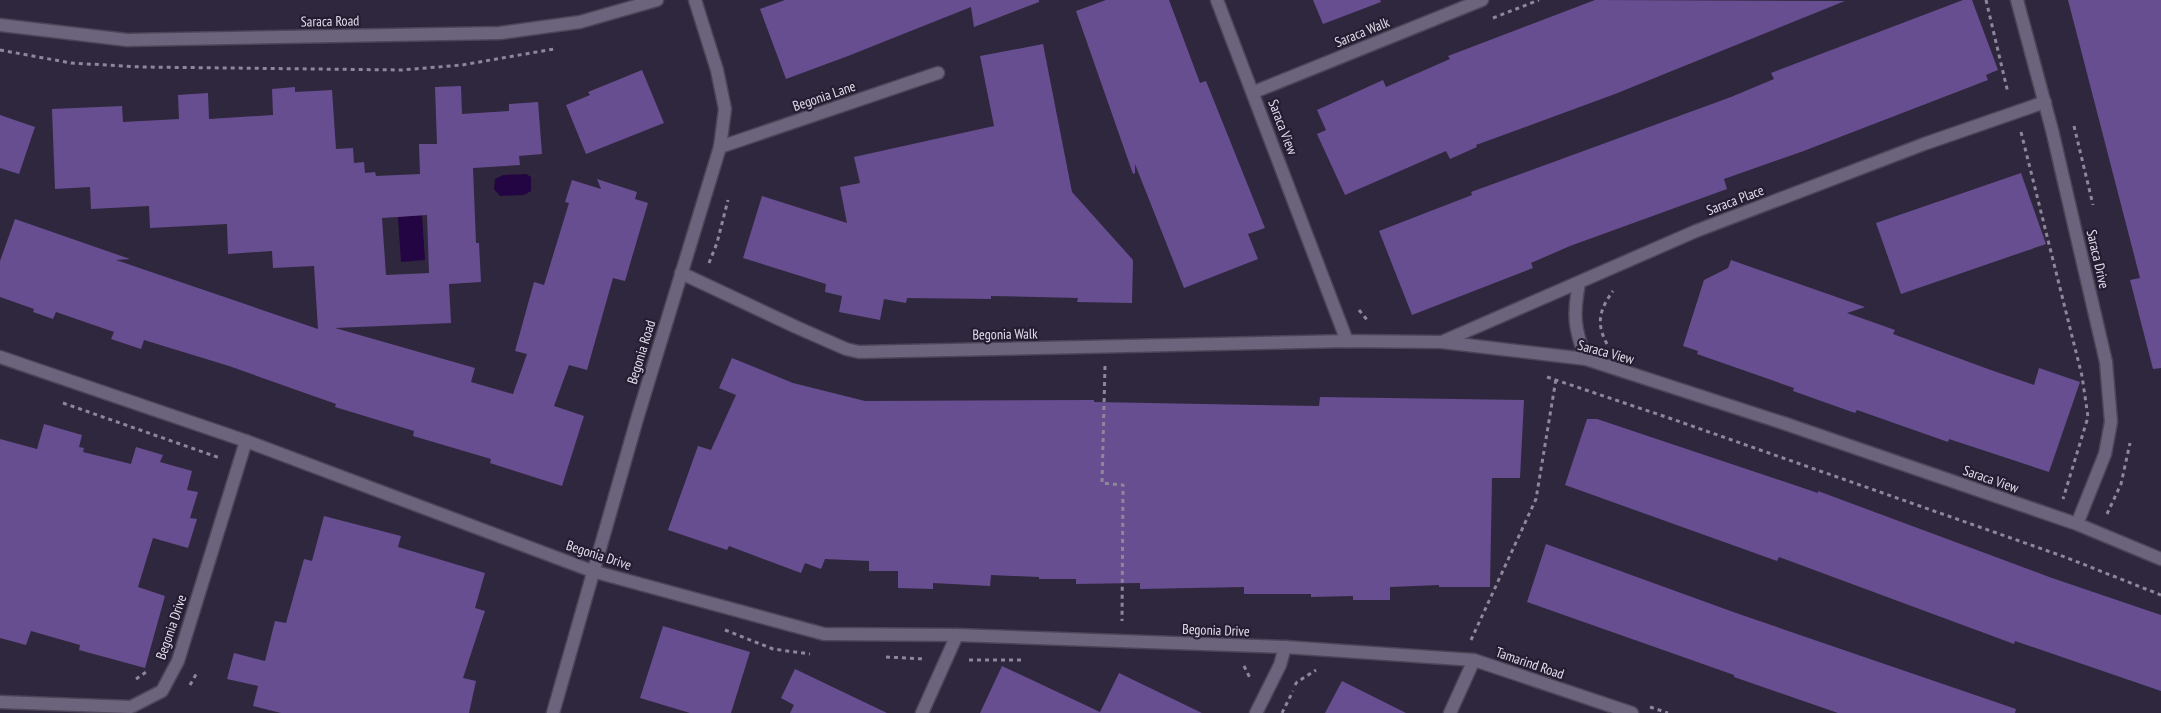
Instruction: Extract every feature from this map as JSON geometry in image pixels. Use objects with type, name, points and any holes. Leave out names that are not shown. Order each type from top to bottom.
[{"type":"street","name":"Saraca Road","points":[[0,25],[127,40],[500,33],[580,22],[657,0]]},
{"type":"street","name":"Begonia Road","points":[[553,713],[592,571],[720,147],[725,109],[717,70],[694,0]]},
{"type":"street","name":"Saraca View","points":[[1217,0],[1254,92],[1347,340],[1441,342],[1586,359],[2080,519],[2161,559]]},
{"type":"street","name":"Saraca Walk","points":[[1254,92],[1482,0]]},
{"type":"street","name":"Saraca Drive","points":[[2017,0],[2045,102],[2106,362],[2111,422],[2105,454],[2080,519]]},
{"type":"street","name":"Begonia Lane","points":[[720,147],[938,73]]},
{"type":"street","name":"Saraca Place","points":[[1441,342],[1706,228],[1924,144],[2045,102]]},
{"type":"street","name":"Begonia Walk","points":[[681,273],[796,327],[846,349],[859,352],[1347,340]]},
{"type":"street","points":[[1579,283],[1574,309],[1576,334],[1586,359]]},
{"type":"street","name":"Begonia Drive","points":[[0,357],[246,441],[592,571],[824,634],[957,635],[1285,647],[1474,660]]},
{"type":"street","name":"Begonia Drive","points":[[0,702],[131,707],[162,691],[178,661],[246,441]]},
{"type":"street","points":[[922,713],[957,635]]},
{"type":"street","points":[[1256,713],[1280,665],[1285,647]]},
{"type":"street","name":"Tamarind Road","points":[[1450,713],[1474,660],[1636,708]]},
{"type":"path","points":[[1986,0],[2015,113]]},
{"type":"path","points":[[2012,132],[2020,129],[2082,376],[2088,417],[2060,507],[2080,519]]},
{"type":"path","points":[[1608,348],[1600,331],[1601,314],[1602,306],[1613,290]]},
{"type":"path","points":[[1105,363],[1102,483],[1123,485],[1122,625]]},
{"type":"path","points":[[1540,376],[1556,379],[2065,557],[2161,596]]},
{"type":"path","points":[[1468,645],[1536,499],[1556,379]]},
{"type":"path","points":[[56,400],[239,463]]},
{"type":"path","points":[[718,628],[773,648],[818,655]]},
{"type":"path","points":[[877,657],[946,660],[1035,660]]},
{"type":"path","points":[[1243,663],[1280,665]]},
{"type":"path","points":[[1282,713],[1297,682],[1322,665],[1314,665]]},
{"type":"path","points":[[131,682],[152,666]]},
{"type":"path","points":[[1636,708],[1668,713]]},
{"type":"shaded area","points":[[526,174],[531,177],[531,191],[524,195],[500,196],[494,189],[495,179],[503,175]]},
{"type":"shaded area","points":[[422,215],[425,260],[401,262],[398,217]]},
{"type":"building","points":[[785,0],[1039,0],[1039,2],[974,27],[971,7],[786,79],[760,9]]},
{"type":"building","points":[[1106,0],[1169,0],[1200,83],[1206,81],[1265,228],[1248,234],[1258,259],[1184,288],[1135,164],[1135,173],[1133,174],[1076,11]]},
{"type":"building","points":[[1313,0],[1380,0],[1381,2],[1323,24]]},
{"type":"building","points":[[1595,0],[1845,1],[1615,94],[1476,145],[1477,147],[1450,159],[1446,151],[1345,195],[1317,134],[1326,130],[1317,110],[1383,80],[1386,87],[1450,59],[1448,56]]},
{"type":"building","points":[[1963,0],[1972,0],[1998,70],[1986,75],[1988,80],[1801,152],[1724,179],[1727,189],[1570,246],[1531,263],[1533,268],[1412,315],[1379,231],[1472,195],[1471,192],[1731,97],[1774,79],[1771,73]]},
{"type":"building","points":[[2068,0],[2161,0],[2161,368],[2153,369],[2130,280],[2140,278]]},
{"type":"building","points":[[1043,44],[1072,192],[1133,260],[1132,303],[1077,302],[1078,298],[991,296],[991,299],[907,298],[906,303],[884,299],[880,320],[839,312],[842,296],[825,292],[826,284],[743,258],[762,196],[847,223],[840,187],[860,183],[854,157],[994,126],[980,56]]},
{"type":"building","points":[[642,70],[664,123],[586,154],[566,105],[590,95],[588,92]]},
{"type":"building","points":[[461,86],[462,114],[509,111],[509,104],[538,102],[542,154],[519,156],[520,165],[473,168],[476,243],[479,243],[481,282],[449,284],[451,323],[335,328],[475,368],[471,382],[513,394],[527,354],[515,351],[534,282],[544,285],[569,203],[565,202],[572,180],[601,189],[597,179],[637,192],[635,199],[648,203],[625,281],[613,278],[587,370],[569,365],[554,406],[584,416],[562,486],[490,463],[491,459],[413,436],[414,431],[335,407],[336,404],[229,366],[144,340],[141,349],[111,339],[114,332],[56,312],[53,319],[33,312],[34,309],[0,297],[0,261],[15,219],[130,259],[116,260],[318,329],[314,266],[273,268],[272,251],[228,254],[227,224],[150,228],[149,206],[91,209],[90,187],[55,189],[52,109],[122,106],[123,122],[179,119],[178,95],[208,93],[209,119],[273,115],[272,89],[295,87],[295,92],[332,90],[336,149],[353,148],[354,163],[364,162],[365,173],[375,172],[376,176],[420,174],[419,144],[437,144],[435,87]],"holes":[[[427,215],[429,273],[386,275],[382,218]]]},
{"type":"building","points":[[0,115],[35,127],[19,174],[0,168]]},
{"type":"building","points":[[2021,173],[2046,244],[1901,294],[1876,223]]},
{"type":"building","points":[[1731,260],[1865,307],[1847,313],[1895,330],[1893,334],[1988,369],[2034,385],[2039,368],[2080,382],[2049,472],[1949,439],[1948,442],[1857,410],[1855,413],[1793,391],[1794,388],[1697,354],[1698,351],[1683,346],[1704,280],[1728,268]]},
{"type":"building","points":[[732,358],[793,383],[865,401],[1094,400],[1094,402],[1319,406],[1320,397],[1524,400],[1520,478],[1492,478],[1490,587],[1439,587],[1439,585],[1390,587],[1390,600],[1353,600],[1353,596],[1311,597],[1311,594],[1244,594],[1244,587],[1140,589],[1140,583],[1076,584],[1076,579],[1039,579],[1039,577],[991,575],[990,586],[933,583],[933,589],[898,588],[898,571],[869,571],[869,561],[825,559],[821,569],[805,563],[801,573],[729,546],[727,550],[668,530],[698,446],[711,450],[736,395],[719,388]]},
{"type":"building","points":[[1587,419],[1597,419],[1818,493],[1818,491],[2052,578],[2161,615],[2161,691],[2015,641],[2014,644],[1779,557],[1777,561],[1565,485]]},
{"type":"building","points":[[44,424],[82,435],[79,447],[84,448],[83,452],[131,464],[136,447],[163,455],[160,462],[192,471],[187,490],[198,492],[190,518],[197,519],[188,548],[153,538],[138,587],[165,596],[145,668],[79,650],[80,645],[31,631],[26,645],[0,638],[0,439],[37,449]]},
{"type":"building","points":[[324,516],[401,536],[398,547],[485,573],[475,608],[485,611],[463,678],[476,681],[469,713],[281,713],[253,706],[258,686],[227,679],[234,653],[265,661],[275,621],[286,623],[304,559],[312,561]]},
{"type":"building","points":[[1546,544],[1736,613],[2016,709],[2015,713],[1838,713],[1734,677],[1734,675],[1527,602]]},
{"type":"building","points":[[663,626],[750,652],[731,713],[690,713],[640,698]]},
{"type":"building","points":[[1002,666],[1100,712],[1119,673],[1202,713],[980,713]]},
{"type":"building","points":[[795,669],[887,713],[790,713],[794,705],[781,698]]},
{"type":"building","points":[[1342,681],[1406,713],[1325,713]]}]
